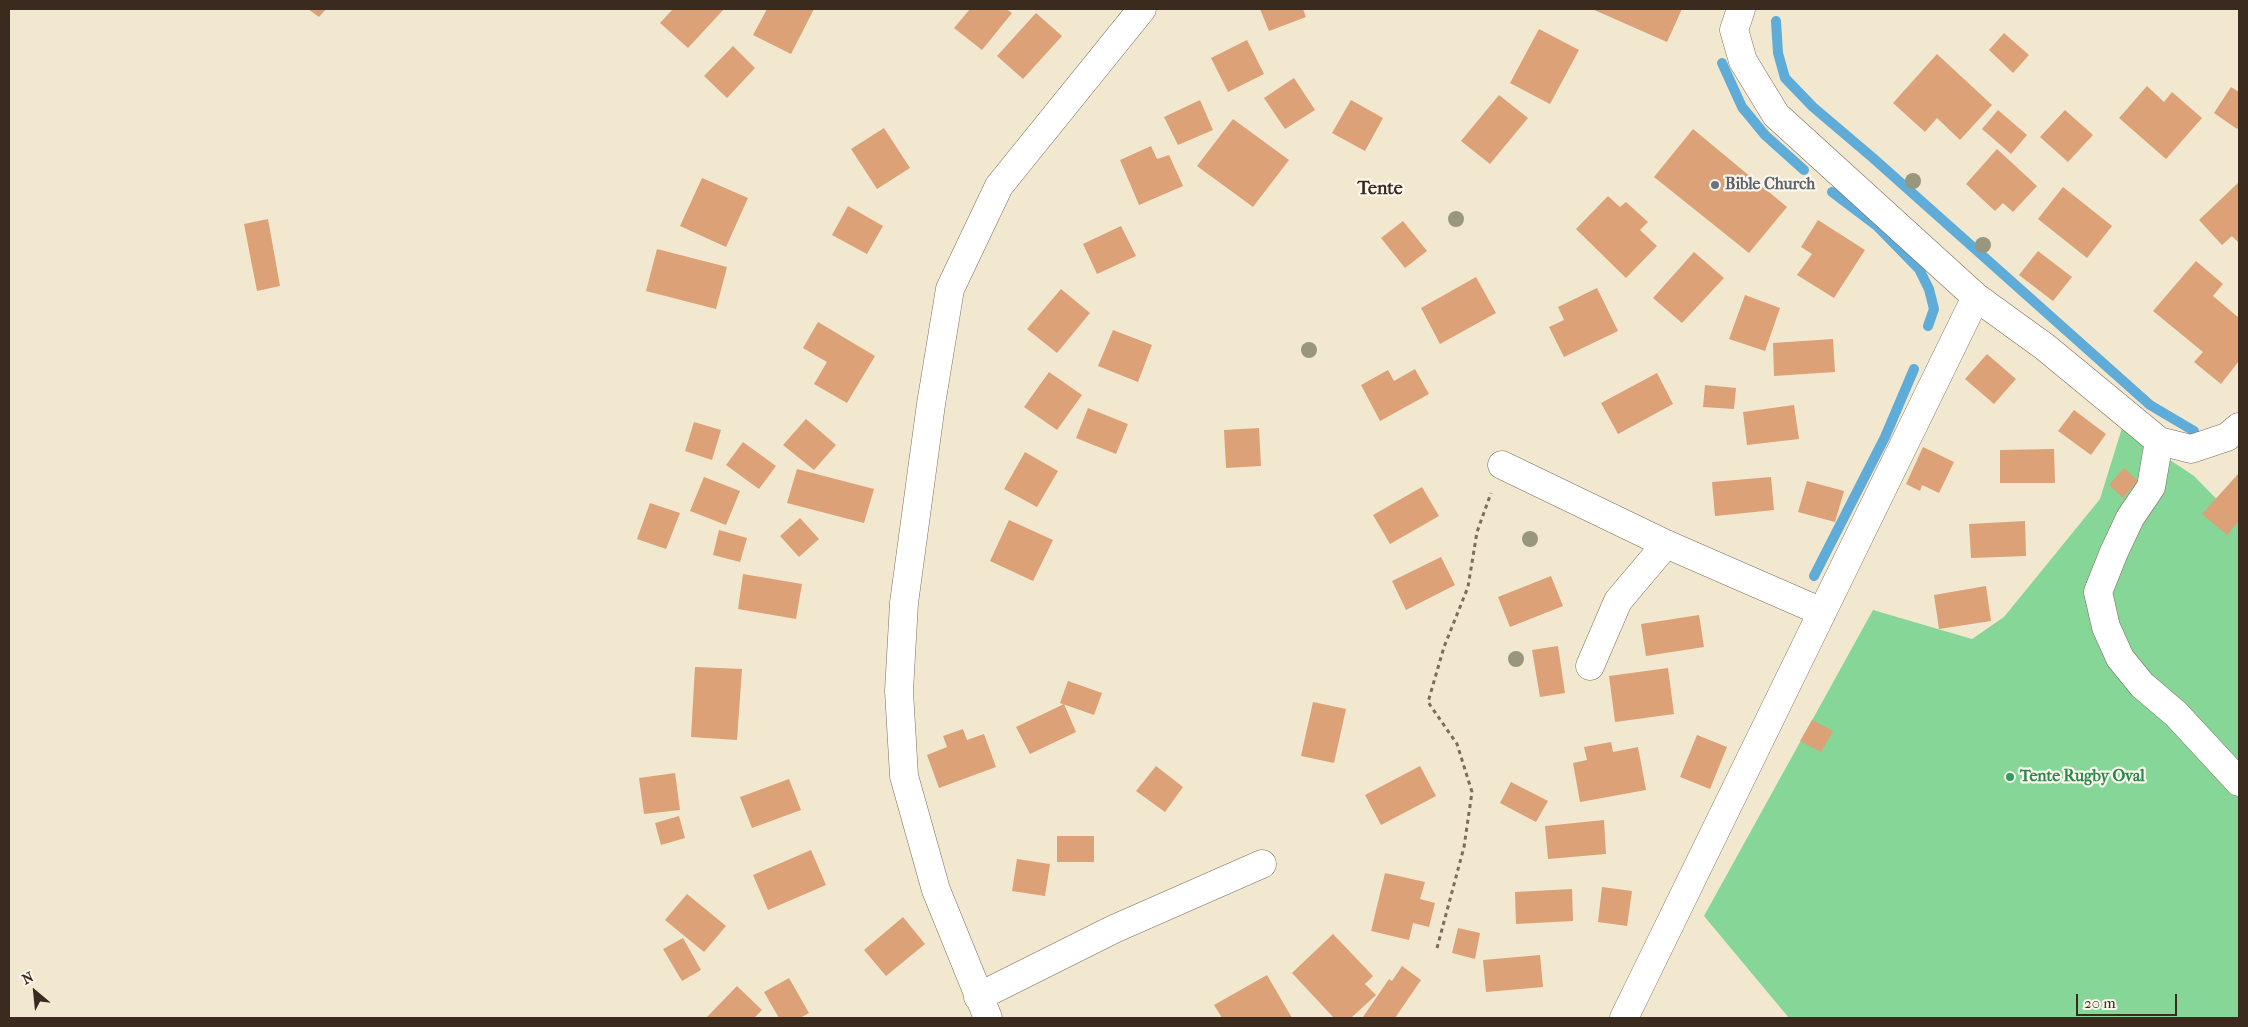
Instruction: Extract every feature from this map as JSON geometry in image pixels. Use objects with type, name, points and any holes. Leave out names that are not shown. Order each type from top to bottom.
[{"type":"street","points":[[1142,9],[999,186],[950,289],[931,404],[906,589],[900,691],[904,776],[936,890],[983,1008],[1114,928],[1262,864]]},
{"type":"street","points":[[1742,9],[1734,30],[1743,61],[1776,115],[1976,297],[2045,346],[2158,441],[2191,449],[2227,437],[2239,427]]},
{"type":"street","points":[[1624,1018],[1976,297]]},
{"type":"street","points":[[2158,441],[2151,487],[2130,518],[2098,592],[2106,626],[2120,658],[2142,685],[2176,714],[2239,782]]},
{"type":"street","points":[[1502,465],[1666,544],[1822,612]]},
{"type":"street","points":[[1590,666],[1618,601],[1666,544]]},
{"type":"path","points":[[1437,948],[1464,847],[1472,792],[1457,744],[1428,702],[1444,647],[1468,587],[1477,532],[1502,465]]},
{"type":"green space","name":"Tente Rugby Oval","points":[[2122,428],[2194,476],[2239,522],[2239,1018],[1789,1018],[1704,916],[1873,610],[1972,639],[2004,617],[2100,499]]},
{"type":"building","points":[[308,9],[326,9],[319,17]]},
{"type":"building","points":[[673,9],[724,9],[688,48],[660,23]]},
{"type":"building","points":[[767,9],[814,9],[791,54],[753,35]]},
{"type":"building","points":[[970,9],[1006,9],[1012,13],[982,50],[954,28]]},
{"type":"building","points":[[1260,9],[1303,9],[1306,17],[1269,31]]},
{"type":"building","points":[[1592,9],[1682,9],[1667,42]]},
{"type":"building","points":[[1036,13],[1062,36],[1023,79],[997,56]]},
{"type":"building","points":[[1539,29],[1579,50],[1550,104],[1510,83]]},
{"type":"building","points":[[2004,33],[2029,55],[2013,73],[1989,50]]},
{"type":"building","points":[[1247,40],[1264,74],[1228,92],[1211,58]]},
{"type":"building","points":[[733,46],[755,68],[727,98],[704,76]]},
{"type":"building","points":[[1937,54],[1992,105],[1960,140],[1937,118],[1925,132],[1893,103]]},
{"type":"building","points":[[1294,78],[1315,110],[1285,129],[1264,98]]},
{"type":"building","points":[[2147,86],[2164,102],[2172,92],[2202,118],[2166,159],[2119,118]]},
{"type":"building","points":[[2231,87],[2239,92],[2239,126],[2237,129],[2214,113]]},
{"type":"building","points":[[1499,95],[1528,118],[1490,164],[1461,141]]},
{"type":"building","points":[[1200,100],[1213,130],[1178,145],[1164,117]]},
{"type":"building","points":[[1351,100],[1383,118],[1365,151],[1332,133]]},
{"type":"building","points":[[1998,110],[2027,135],[2011,154],[1982,129]]},
{"type":"building","points":[[2065,110],[2093,135],[2068,162],[2040,137]]},
{"type":"building","points":[[1233,119],[1289,160],[1253,207],[1197,166]]},
{"type":"building","points":[[884,128],[910,168],[877,189],[851,149]]},
{"type":"building","points":[[1693,129],[1787,207],[1749,253],[1654,177]]},
{"type":"building","points":[[1151,146],[1157,159],[1169,155],[1183,186],[1139,205],[1120,160]]},
{"type":"building","points":[[1997,149],[2037,186],[2013,212],[2003,203],[1995,211],[1966,184]]},
{"type":"building","points":[[702,178],[748,198],[726,247],[680,226]]},
{"type":"building","points":[[2239,182],[2239,243],[2232,236],[2222,245],[2199,220]]},
{"type":"building","points":[[2063,187],[2112,226],[2087,258],[2038,219]]},
{"type":"building","points":[[1608,196],[1620,207],[1626,202],[1648,222],[1640,230],[1657,246],[1626,278],[1576,229]]},
{"type":"building","points":[[848,206],[883,226],[867,254],[832,235]]},
{"type":"building","points":[[268,219],[280,286],[257,291],[244,224]]},
{"type":"building","points":[[1818,220],[1865,250],[1834,298],[1797,275],[1812,254],[1801,247]]},
{"type":"building","points":[[1403,221],[1427,251],[1405,268],[1381,238]]},
{"type":"building","points":[[1121,226],[1136,256],[1097,274],[1083,244]]},
{"type":"building","points":[[657,249],[727,267],[716,309],[646,291]]},
{"type":"building","points":[[2038,251],[2072,277],[2053,301],[2019,275]]},
{"type":"building","points":[[1694,252],[1724,278],[1682,323],[1653,298]]},
{"type":"building","points":[[2196,261],[2223,284],[2213,296],[2239,318],[2239,361],[2221,384],[2194,362],[2203,352],[2153,311]]},
{"type":"building","points":[[1476,277],[1496,313],[1440,344],[1421,308]]},
{"type":"building","points":[[1597,288],[1618,331],[1564,357],[1549,327],[1564,320],[1558,307]]},
{"type":"building","points":[[1061,289],[1090,313],[1057,353],[1027,329]]},
{"type":"building","points":[[1745,295],[1780,308],[1765,351],[1729,339]]},
{"type":"building","points":[[818,322],[875,356],[847,403],[814,384],[827,362],[803,348]]},
{"type":"building","points":[[1113,330],[1152,345],[1138,382],[1098,366]]},
{"type":"building","points":[[1833,339],[1835,372],[1774,376],[1773,343]]},
{"type":"building","points":[[1987,354],[2016,379],[1994,404],[1965,379]]},
{"type":"building","points":[[1415,369],[1429,394],[1380,421],[1361,385],[1388,370],[1394,381]]},
{"type":"building","points":[[1049,372],[1082,395],[1057,430],[1024,407]]},
{"type":"building","points":[[1657,373],[1673,404],[1618,434],[1601,403]]},
{"type":"building","points":[[1705,385],[1736,388],[1734,409],[1703,407]]},
{"type":"building","points":[[1794,405],[1799,439],[1747,445],[1743,412]]},
{"type":"building","points":[[1088,408],[1128,424],[1116,454],[1076,438]]},
{"type":"building","points":[[2074,410],[2106,434],[2091,455],[2058,431]]},
{"type":"building","points":[[806,419],[836,445],[814,470],[783,445]]},
{"type":"building","points":[[694,422],[721,430],[712,460],[685,451]]},
{"type":"building","points":[[1259,428],[1261,466],[1226,468],[1224,430]]},
{"type":"building","points":[[743,442],[776,466],[759,489],[726,465]]},
{"type":"building","points":[[1923,447],[1954,462],[1939,493],[1922,485],[1920,491],[1906,484]]},
{"type":"building","points":[[2054,449],[2055,483],[2000,483],[2000,450]]},
{"type":"building","points":[[1025,452],[1058,471],[1037,507],[1004,489]]},
{"type":"building","points":[[2124,468],[2138,481],[2123,498],[2109,485]]},
{"type":"building","points":[[797,469],[874,489],[864,523],[787,503]]},
{"type":"building","points":[[2238,474],[2239,521],[2227,535],[2202,514]]},
{"type":"building","points":[[704,477],[740,491],[726,525],[690,511]]},
{"type":"building","points":[[1771,477],[1774,510],[1715,516],[1712,482]]},
{"type":"building","points":[[1807,481],[1844,491],[1835,522],[1798,512]]},
{"type":"building","points":[[1422,487],[1439,516],[1390,544],[1373,515]]},
{"type":"building","points":[[650,503],[680,513],[666,549],[637,539]]},
{"type":"building","points":[[800,518],[819,539],[799,557],[780,536]]},
{"type":"building","points":[[1009,520],[1053,540],[1033,581],[990,561]]},
{"type":"building","points":[[2025,521],[2026,556],[1971,558],[1969,524]]},
{"type":"building","points":[[719,530],[747,538],[740,562],[713,555]]},
{"type":"building","points":[[1441,557],[1455,585],[1406,610],[1392,581]]},
{"type":"building","points":[[743,574],[802,584],[796,619],[738,609]]},
{"type":"building","points":[[1551,576],[1563,606],[1510,627],[1498,597]]},
{"type":"building","points":[[1986,586],[1991,621],[1939,629],[1934,595]]},
{"type":"building","points":[[1699,615],[1704,647],[1646,656],[1641,624]]},
{"type":"building","points":[[1558,646],[1565,693],[1540,697],[1532,650]]},
{"type":"building","points":[[695,667],[742,669],[737,740],[691,737]]},
{"type":"building","points":[[1668,668],[1674,714],[1615,722],[1609,676]]},
{"type":"building","points":[[1068,681],[1102,693],[1094,715],[1060,703]]},
{"type":"building","points":[[1313,702],[1346,709],[1334,763],[1301,756]]},
{"type":"building","points":[[1064,704],[1076,732],[1030,754],[1016,727]]},
{"type":"building","points":[[1812,720],[1833,731],[1821,752],[1800,741]]},
{"type":"building","points":[[963,729],[967,740],[984,734],[996,767],[939,788],[927,755],[947,747],[943,736]]},
{"type":"building","points":[[1697,735],[1727,747],[1710,789],[1680,777]]},
{"type":"building","points":[[1611,742],[1613,752],[1638,747],[1646,790],[1580,802],[1573,763],[1587,760],[1584,747]]},
{"type":"building","points":[[1156,766],[1183,787],[1165,812],[1136,791]]},
{"type":"building","points":[[1420,766],[1436,796],[1381,825],[1365,795]]},
{"type":"building","points":[[675,773],[680,810],[644,814],[639,778]]},
{"type":"building","points":[[789,779],[801,810],[752,828],[740,797]]},
{"type":"building","points":[[1511,782],[1548,801],[1536,822],[1500,803]]},
{"type":"building","points":[[679,816],[685,838],[661,845],[655,823]]},
{"type":"building","points":[[1604,820],[1606,854],[1548,859],[1545,826]]},
{"type":"building","points":[[1057,836],[1094,836],[1094,862],[1057,862]]},
{"type":"building","points":[[811,850],[826,885],[768,910],[753,875]]},
{"type":"building","points":[[1017,859],[1050,864],[1045,896],[1012,891]]},
{"type":"building","points":[[1385,873],[1425,882],[1420,899],[1435,903],[1429,927],[1413,923],[1409,940],[1371,931]]},
{"type":"building","points":[[1602,887],[1632,891],[1627,926],[1598,922]]},
{"type":"building","points":[[1572,889],[1573,921],[1516,924],[1515,892]]},
{"type":"building","points":[[687,894],[726,926],[704,952],[665,920]]},
{"type":"building","points":[[903,917],[925,944],[886,976],[864,950]]},
{"type":"building","points":[[1458,928],[1480,933],[1475,959],[1452,953]]},
{"type":"building","points":[[1333,934],[1373,976],[1365,984],[1376,995],[1351,1018],[1334,1018],[1292,973]]},
{"type":"building","points":[[683,938],[701,970],[682,981],[663,949]]},
{"type":"building","points":[[1540,955],[1543,987],[1486,992],[1483,960]]},
{"type":"building","points":[[1402,966],[1421,980],[1395,1018],[1363,1017],[1389,979],[1392,981]]},
{"type":"building","points":[[1267,975],[1292,1018],[1222,1018],[1214,1005]]},
{"type":"building","points":[[789,978],[809,1013],[800,1018],[779,1018],[764,992]]},
{"type":"building","points":[[737,986],[762,1010],[754,1018],[706,1018]]},
{"type":"waterway","points":[[1776,21],[1778,53],[1785,78],[1813,107],[1873,158],[2150,405],[2194,431]]},
{"type":"waterway","points":[[1722,63],[1742,107],[1765,135],[1804,170]]},
{"type":"waterway","points":[[1832,192],[1877,226],[1919,269],[1929,289],[1934,309],[1928,326]]},
{"type":"waterway","points":[[1814,576],[1885,437],[1914,369]]},
{"type":"place","name":"Bible Church","points":[[1715,185]]},
{"type":"place","name":"Tente Rugby Oval","points":[[2010,777]]},
{"type":"district","name":"Tente","points":[[1380,190]]}]
